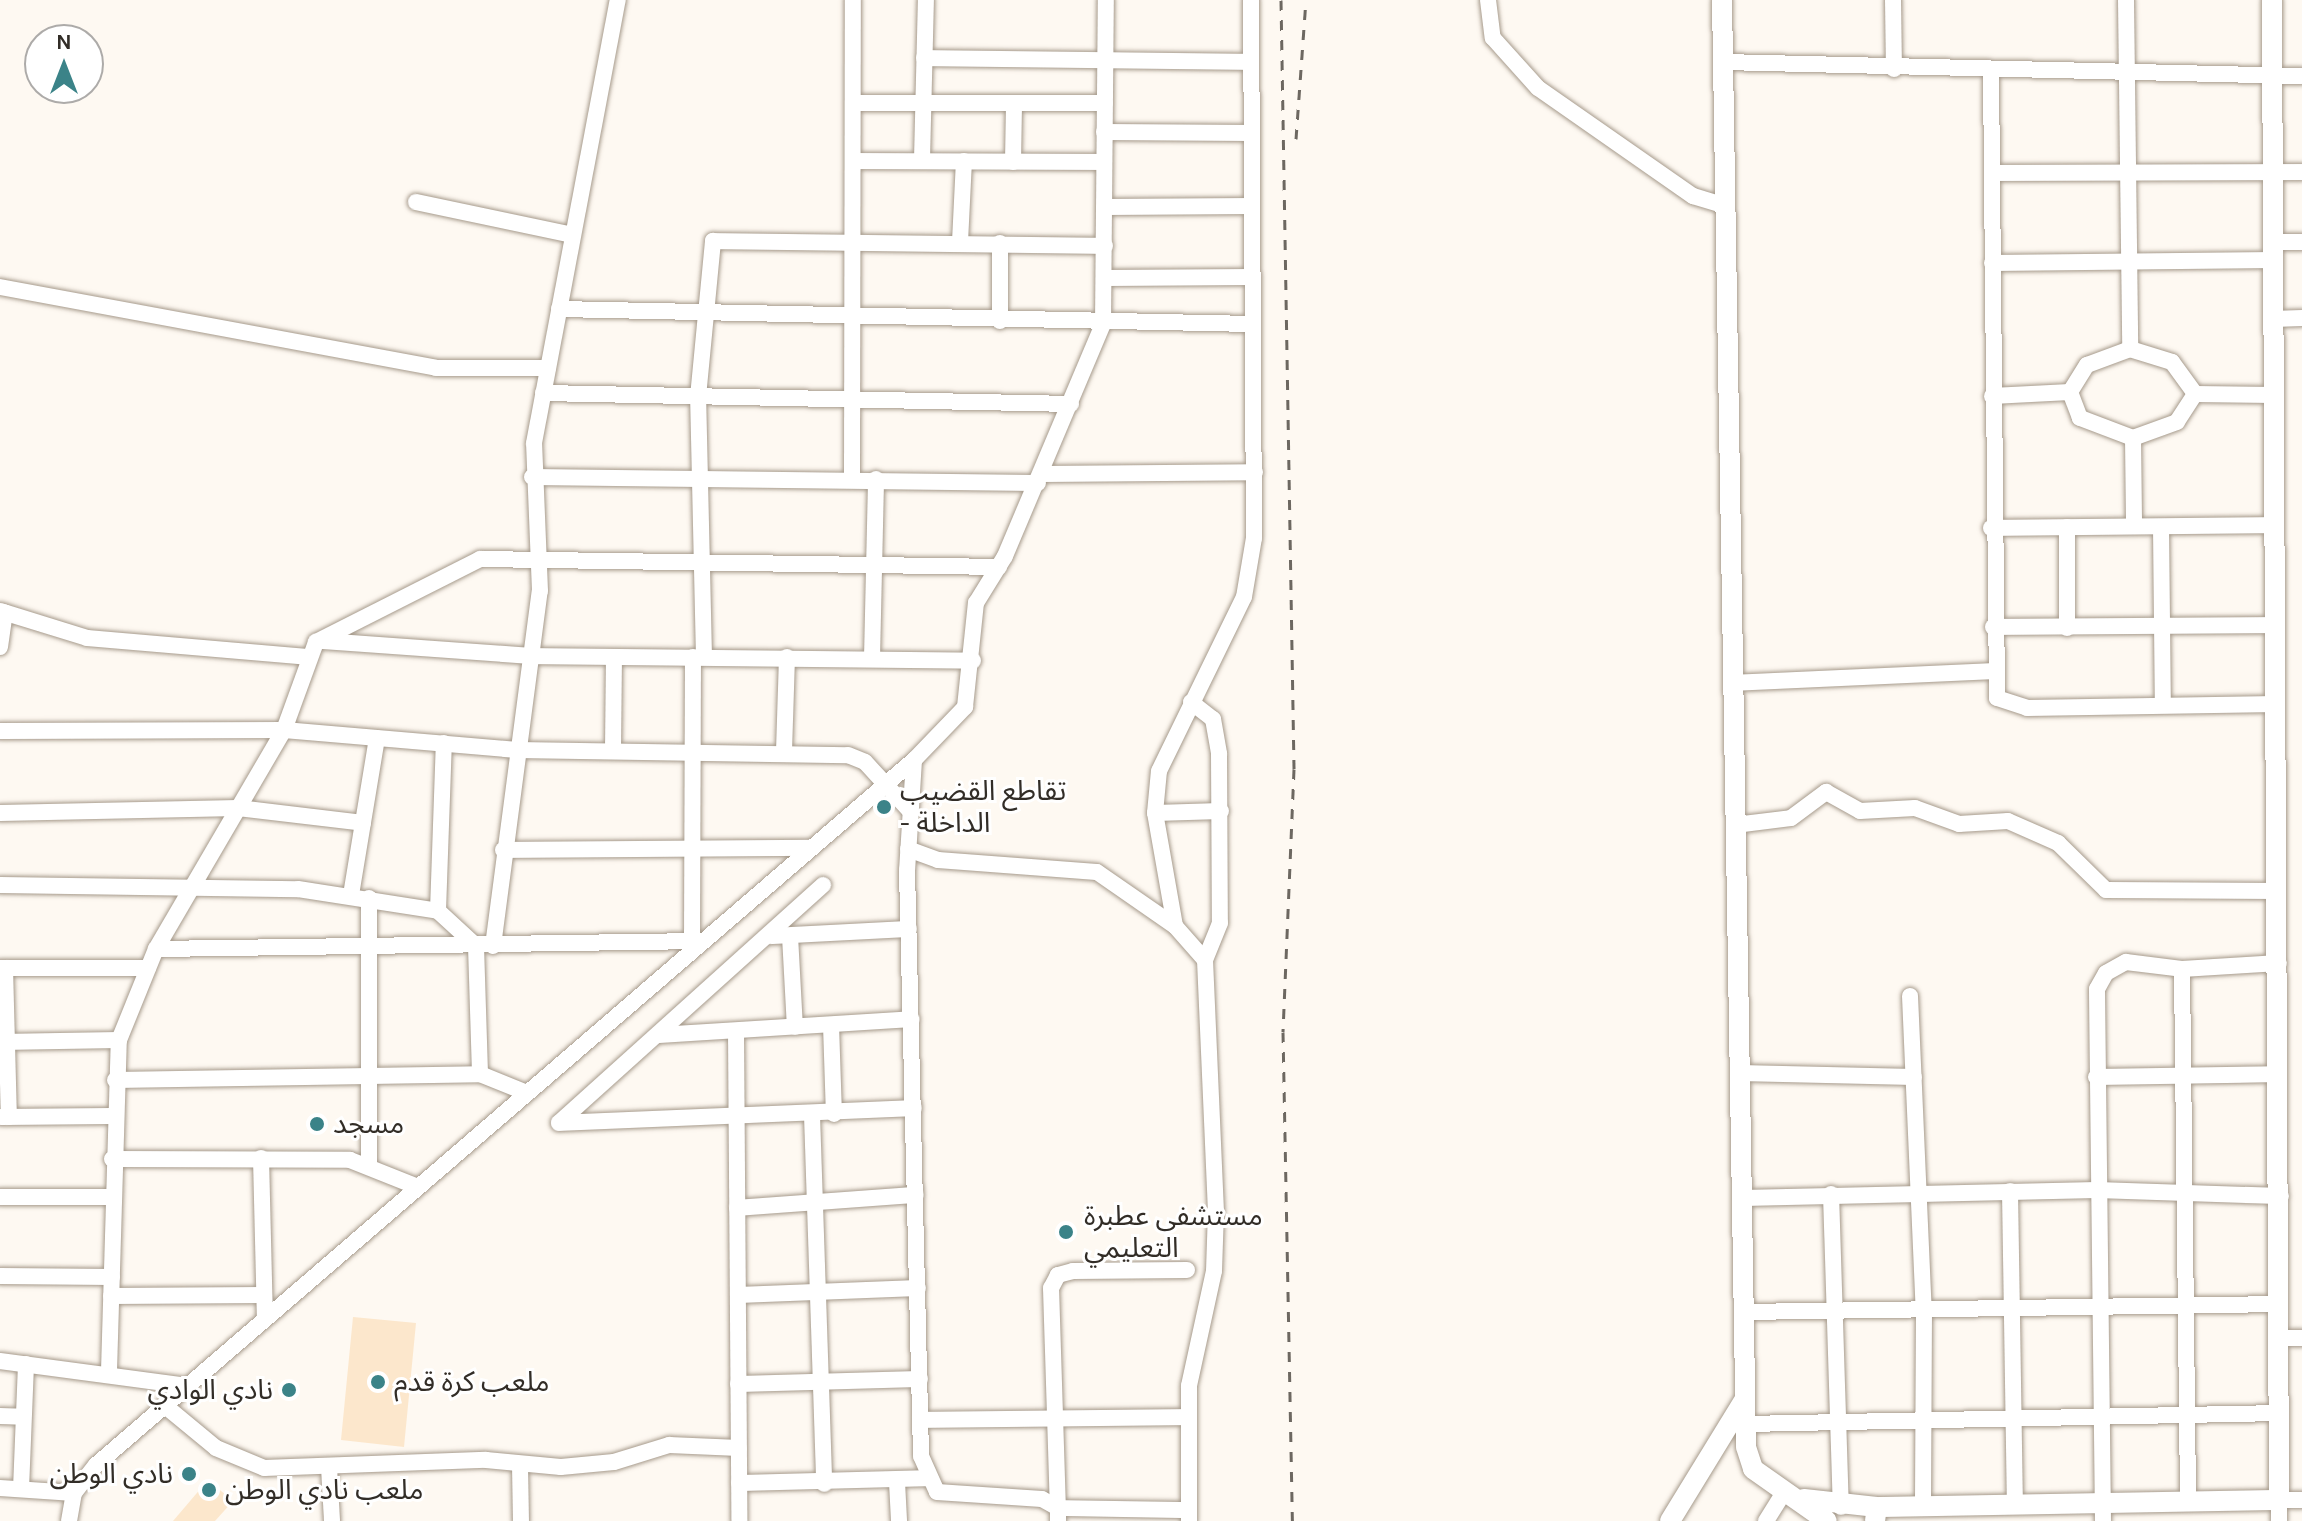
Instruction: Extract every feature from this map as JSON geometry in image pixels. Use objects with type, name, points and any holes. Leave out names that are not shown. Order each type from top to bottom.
[{"type":"main road","points":[[1722,0],[1744,1398],[1753,1469]]},
{"type":"main road","points":[[1710,1465],[1753,1469],[1790,1494],[1834,1514],[1876,1514],[1923,1505],[2015,1502],[2103,1512],[2188,1499],[2279,1511],[2281,1196],[2272,0]]},
{"type":"main road","points":[[1670,1521],[1710,1465],[1744,1398]]},
{"type":"street","points":[[480,1074],[484,946],[503,850],[531,656],[539,560],[532,477],[543,393],[618,0]]},
{"type":"street","points":[[852,478],[853,0]]},
{"type":"street","points":[[922,160],[926,0]]},
{"type":"street","points":[[86,1521],[69,1516],[74,1493],[164,1405],[698,942],[914,760],[965,707],[973,661],[976,603],[999,567],[1040,478],[1103,324],[1106,0]]},
{"type":"street","points":[[1175,926],[1155,813],[1159,771],[1244,597],[1255,472],[1251,0]]},
{"type":"street","points":[[1488,0],[1493,38],[1538,88],[1693,196],[1726,206]]},
{"type":"street","points":[[1893,0],[1894,69]]},
{"type":"street","points":[[2126,0],[2130,349]]},
{"type":"street","points":[[924,58],[1251,62]]},
{"type":"street","points":[[1723,62],[1991,72],[2302,76]]},
{"type":"street","points":[[1991,72],[1994,173],[1991,528],[1993,671],[1997,698],[2012,707],[2277,704]]},
{"type":"street","points":[[854,103],[1105,103]]},
{"type":"street","points":[[1013,162],[1014,104]]},
{"type":"street","points":[[1104,132],[1252,133]]},
{"type":"street","points":[[855,161],[1104,162]]},
{"type":"street","points":[[960,242],[964,161]]},
{"type":"street","points":[[1994,173],[2302,172]]},
{"type":"street","points":[[416,202],[573,235]]},
{"type":"street","points":[[1104,207],[1252,206]]},
{"type":"street","points":[[698,942],[695,751],[698,657],[706,563],[698,397],[701,313],[713,241],[854,239],[1105,246]]},
{"type":"street","points":[[1992,263],[2131,261],[2273,251],[2302,242]]},
{"type":"street","points":[[1000,243],[1000,321]]},
{"type":"street","points":[[1105,278],[1252,277]]},
{"type":"street","points":[[0,287],[436,368],[548,368]]},
{"type":"street","points":[[559,309],[1103,324],[1252,324]]},
{"type":"street","points":[[2273,319],[2302,318]]},
{"type":"street","points":[[2070,392],[2087,365],[2130,349],[2172,362],[2195,394]]},
{"type":"street","points":[[1992,396],[2070,392]]},
{"type":"street","points":[[2070,392],[2080,418],[2133,438],[2177,422],[2195,394]]},
{"type":"street","points":[[543,393],[1071,404]]},
{"type":"street","points":[[2195,394],[2273,395]]},
{"type":"street","points":[[2133,438],[2134,526]]},
{"type":"street","points":[[532,477],[1040,478],[1255,472]]},
{"type":"street","points":[[872,658],[876,479]]},
{"type":"street","points":[[1991,528],[2276,525]]},
{"type":"street","points":[[2067,527],[2067,628]]},
{"type":"street","points":[[2161,527],[2163,705]]},
{"type":"street","points":[[109,1371],[112,1116],[119,1040],[156,949],[284,730],[307,657],[323,641],[464,563],[539,560],[706,563],[874,561],[999,567]]},
{"type":"street","points":[[0,647],[3,612],[87,638],[307,657]]},
{"type":"street","points":[[1993,627],[2276,625]]},
{"type":"street","points":[[323,641],[531,656],[973,661]]},
{"type":"street","points":[[613,750],[614,657]]},
{"type":"street","points":[[784,752],[787,657]]},
{"type":"street","points":[[1733,683],[1993,671]]},
{"type":"street","points":[[914,760],[907,870],[920,1420],[926,1478],[937,1492],[957,1497],[1032,1497],[1058,1514],[1188,1515],[1187,1417],[1214,1271],[1205,960],[1220,923],[1221,811],[1217,731],[1208,711],[1191,702]]},
{"type":"street","points":[[0,731],[284,730],[517,750],[784,752],[858,757],[910,811]]},
{"type":"street","points":[[351,895],[377,738]]},
{"type":"street","points":[[438,911],[444,743]]},
{"type":"street","points":[[1735,825],[1791,818],[1826,792],[1860,811],[1915,808],[1959,824],[2008,821],[2058,843],[2106,890],[2278,891]]},
{"type":"street","points":[[0,813],[238,808],[363,823]]},
{"type":"street","points":[[1155,813],[1221,811]]},
{"type":"street","points":[[503,850],[808,848]]},
{"type":"street","points":[[908,849],[938,860],[1081,867],[1175,926],[1205,960]]},
{"type":"street","points":[[907,870],[938,860]]},
{"type":"street","points":[[0,885],[191,888],[351,895],[438,911],[484,946]]},
{"type":"street","points":[[823,885],[771,936],[559,1123],[736,1119],[914,1108]]},
{"type":"street","points":[[369,898],[369,1165]]},
{"type":"street","points":[[771,936],[909,929]]},
{"type":"street","points":[[790,936],[795,1027]]},
{"type":"street","points":[[156,949],[698,942]]},
{"type":"street","points":[[2103,1512],[2097,989],[2106,973],[2143,961],[2182,969],[2279,963]]},
{"type":"street","points":[[112,1116],[4,1117],[2,968],[148,968]]},
{"type":"street","points":[[2182,969],[2187,1193],[2188,1499]]},
{"type":"street","points":[[1910,996],[1924,1311],[1923,1505]]},
{"type":"street","points":[[659,1035],[911,1019]]},
{"type":"street","points":[[831,1025],[834,1114]]},
{"type":"street","points":[[736,1031],[739,1521]]},
{"type":"street","points":[[3,1042],[119,1040]]},
{"type":"street","points":[[1739,1073],[1914,1077]]},
{"type":"street","points":[[115,1080],[480,1074],[527,1093]]},
{"type":"street","points":[[2096,1077],[2279,1074]]},
{"type":"street","points":[[812,1115],[824,1484]]},
{"type":"street","points":[[112,1159],[261,1158],[369,1165],[418,1187]]},
{"type":"street","points":[[261,1158],[265,1318]]},
{"type":"street","points":[[1743,1198],[2097,1190],[2281,1196]]},
{"type":"street","points":[[2010,1191],[2015,1502]]},
{"type":"street","points":[[1831,1194],[1837,1420],[1834,1514]]},
{"type":"street","points":[[737,1208],[916,1195]]},
{"type":"street","points":[[0,1197],[112,1197]]},
{"type":"street","points":[[1058,1514],[1052,1280],[1073,1271],[1187,1270]]},
{"type":"street","points":[[0,1276],[112,1277]]},
{"type":"street","points":[[738,1295],[918,1288]]},
{"type":"street","points":[[111,1296],[263,1295]]},
{"type":"street","points":[[1743,1312],[2280,1304]]},
{"type":"street","points":[[2280,1338],[2302,1338]]},
{"type":"street","points":[[0,1361],[109,1371],[187,1386]]},
{"type":"street","points":[[21,1489],[26,1364]]},
{"type":"street","points":[[738,1384],[920,1379]]},
{"type":"street","points":[[164,1405],[240,1461],[329,1467],[520,1465],[614,1462],[669,1445],[739,1448]]},
{"type":"street","points":[[1746,1424],[2281,1413]]},
{"type":"street","points":[[0,1416],[23,1417]]},
{"type":"street","points":[[920,1420],[1187,1417]]},
{"type":"street","points":[[520,1465],[521,1521]]},
{"type":"street","points":[[329,1467],[332,1521]]},
{"type":"street","points":[[739,1483],[824,1484],[926,1478]]},
{"type":"street","points":[[897,1482],[899,1521]]},
{"type":"street","points":[[0,1488],[74,1493]]},
{"type":"street","points":[[1766,1521],[1790,1494]]},
{"type":"street","points":[[2279,1511],[2302,1500]]},
{"type":"shaded area","name":"ملعب كرة قدم","points":[[353,1317],[416,1323],[404,1447],[341,1440]]},
{"type":"shaded area","name":"ملعب نادي الوطن","points":[[208,1480],[233,1501],[215,1521],[173,1521]]},
{"type":"railway","points":[[1281,0],[1294,769],[1283,1032],[1292,1521]]},
{"type":"railway","points":[[1296,139],[1306,0]]},
{"type":"place","name":"تقاطع القضيب - الداخلة","points":[[884,807]]},
{"type":"place","name":"مسجد","points":[[317,1124]]},
{"type":"place","name":"مستشفى عطبرة التعليمي","points":[[1066,1232]]},
{"type":"place","name":"ملعب كرة قدم","points":[[378,1382]]},
{"type":"place","name":"نادي الوادي","points":[[289,1390]]},
{"type":"place","name":"نادي الوطن","points":[[189,1474]]},
{"type":"place","name":"ملعب نادي الوطن","points":[[209,1490]]}]
